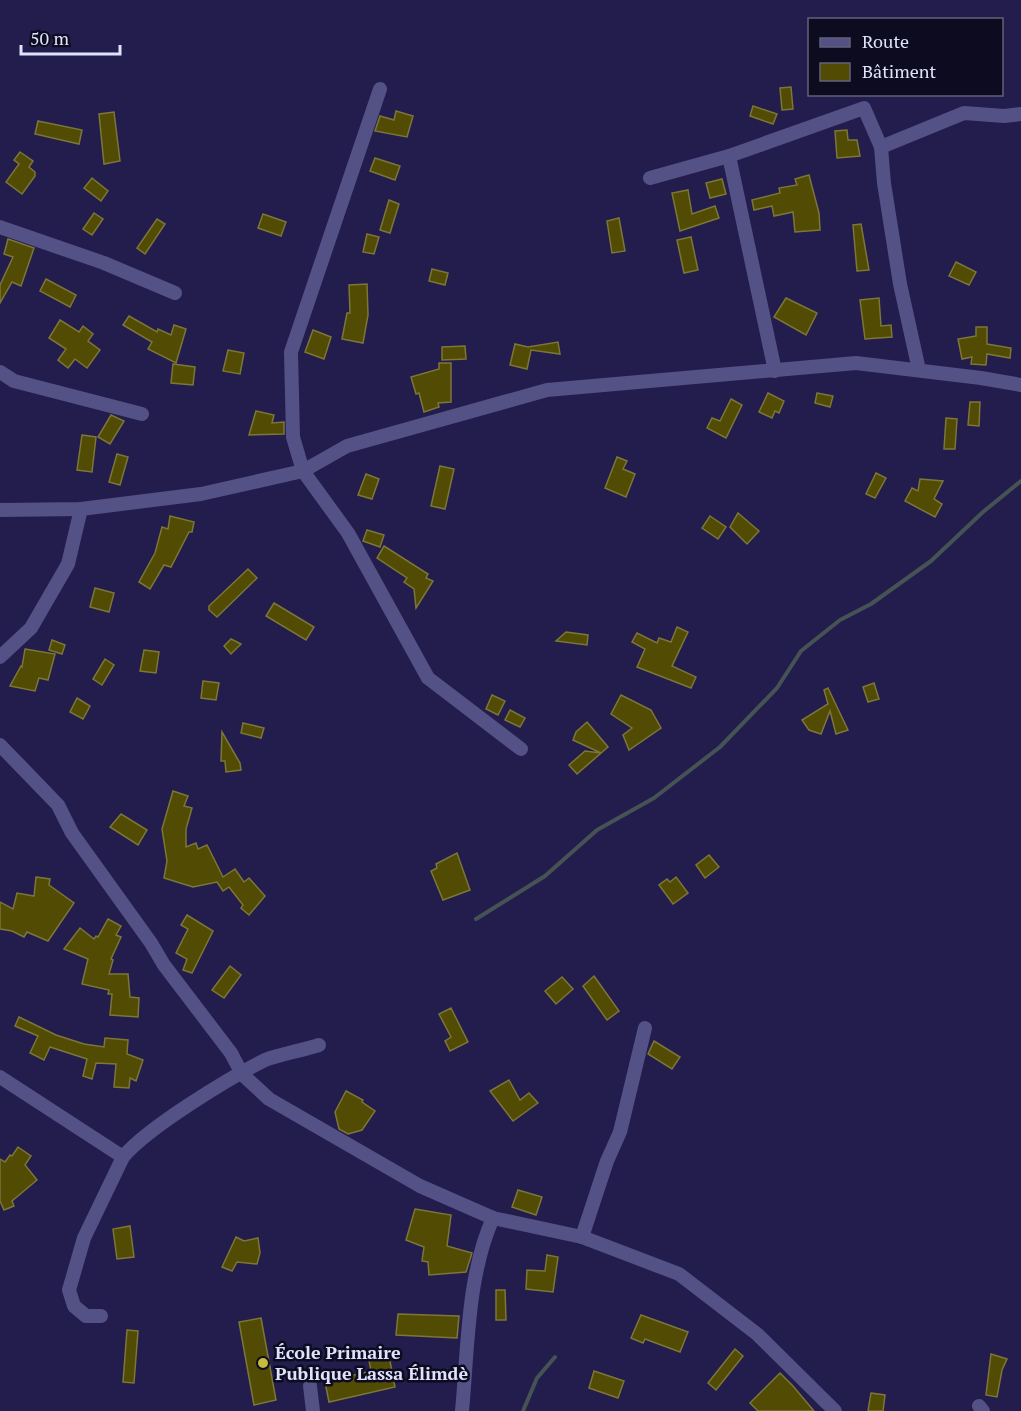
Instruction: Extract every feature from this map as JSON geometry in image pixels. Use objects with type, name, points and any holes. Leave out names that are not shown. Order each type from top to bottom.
[{"type":"street","points":[[380,89],[291,352],[293,437],[303,471],[348,533],[428,678],[521,749]]},
{"type":"street","points":[[650,178],[729,156],[864,108],[880,147],[900,285],[918,370]]},
{"type":"street","points":[[880,147],[964,112],[1004,116],[1021,114]]},
{"type":"street","points":[[729,156],[776,371]]},
{"type":"street","points":[[0,227],[104,263],[175,293]]},
{"type":"street","points":[[0,510],[81,509],[201,495],[303,471],[347,446],[547,390],[856,363],[1021,385]]},
{"type":"street","points":[[0,372],[14,381],[142,414]]},
{"type":"street","points":[[0,657],[31,628],[68,564],[81,509]]},
{"type":"street","points":[[0,745],[58,805],[72,833],[164,965],[231,1053],[242,1074],[269,1099],[420,1186],[494,1218],[582,1237],[679,1274],[758,1334],[836,1411]]},
{"type":"street","points":[[582,1237],[607,1161],[620,1132],[645,1028]]},
{"type":"street","points":[[101,1316],[87,1316],[74,1306],[69,1290],[84,1238],[123,1157],[134,1143],[267,1059],[319,1045]]},
{"type":"street","points":[[0,1077],[123,1157]]},
{"type":"street","points":[[462,1411],[471,1313],[485,1236],[494,1218]]},
{"type":"street","points":[[310,1386],[313,1411]]},
{"type":"building","points":[[791,87],[793,109],[782,110],[780,88]]},
{"type":"building","points":[[753,106],[777,114],[773,124],[750,116]]},
{"type":"building","points":[[396,111],[413,116],[407,137],[375,131],[380,116],[394,120]]},
{"type":"building","points":[[114,112],[120,161],[104,164],[99,114]]},
{"type":"building","points":[[38,121],[82,130],[79,144],[35,134]]},
{"type":"building","points":[[847,130],[848,140],[857,140],[860,156],[837,158],[835,131]]},
{"type":"building","points":[[20,152],[33,161],[29,167],[35,172],[35,176],[22,194],[6,182],[19,164],[14,160]]},
{"type":"building","points":[[375,158],[400,166],[395,180],[370,171]]},
{"type":"building","points":[[809,175],[819,213],[820,230],[795,232],[793,212],[774,216],[772,206],[754,210],[752,200],[780,193],[779,188],[797,185],[795,179]]},
{"type":"building","points":[[92,178],[108,191],[101,201],[84,188]]},
{"type":"building","points":[[722,179],[726,194],[710,198],[706,183]]},
{"type":"building","points":[[688,190],[692,214],[715,206],[719,218],[680,231],[672,193]]},
{"type":"building","points":[[389,200],[399,204],[390,233],[380,230]]},
{"type":"building","points":[[94,213],[103,219],[92,235],[83,229]]},
{"type":"building","points":[[263,214],[286,222],[281,236],[258,228]]},
{"type":"building","points":[[619,218],[625,251],[612,253],[607,221]]},
{"type":"building","points":[[157,219],[165,224],[145,254],[137,248]]},
{"type":"building","points":[[861,224],[869,270],[857,271],[853,225]]},
{"type":"building","points":[[367,234],[379,237],[374,254],[363,252]]},
{"type":"building","points":[[691,237],[698,270],[684,273],[677,240]]},
{"type":"building","points":[[8,239],[34,248],[21,286],[12,282],[0,303],[0,285],[13,257],[4,254]]},
{"type":"building","points":[[956,262],[976,272],[969,285],[949,276]]},
{"type":"building","points":[[432,269],[448,273],[445,285],[429,281]]},
{"type":"building","points":[[46,279],[76,295],[70,307],[40,291]]},
{"type":"building","points":[[367,284],[368,315],[363,343],[342,339],[347,313],[350,313],[349,285]]},
{"type":"building","points":[[786,298],[817,313],[806,335],[774,317]]},
{"type":"building","points":[[879,298],[881,326],[891,325],[892,337],[865,339],[860,300]]},
{"type":"building","points":[[129,316],[157,332],[158,329],[171,335],[174,325],[186,329],[176,363],[148,349],[152,342],[123,325]]},
{"type":"building","points":[[60,320],[79,332],[83,326],[93,334],[88,341],[100,350],[87,368],[75,359],[68,368],[58,360],[66,349],[49,338]]},
{"type":"building","points":[[976,327],[987,327],[987,344],[1011,348],[1010,358],[987,354],[986,365],[971,364],[972,357],[962,359],[958,339],[976,336]]},
{"type":"building","points":[[313,330],[331,337],[324,359],[305,352]]},
{"type":"building","points":[[558,342],[560,354],[531,350],[527,369],[510,365],[515,344],[528,347]]},
{"type":"building","points":[[465,346],[466,359],[442,360],[442,347]]},
{"type":"building","points":[[228,350],[244,353],[240,374],[223,371]]},
{"type":"building","points":[[439,363],[451,363],[451,402],[438,403],[439,407],[424,412],[419,393],[416,394],[411,377],[439,369]]},
{"type":"building","points":[[173,364],[195,367],[193,385],[171,383]]},
{"type":"building","points":[[768,393],[784,401],[779,413],[775,411],[772,418],[759,412]]},
{"type":"building","points":[[817,393],[833,396],[830,407],[815,403]]},
{"type":"building","points":[[731,399],[742,405],[726,438],[707,428],[712,418],[720,421]]},
{"type":"building","points":[[970,402],[980,402],[979,426],[968,425]]},
{"type":"building","points":[[256,411],[274,415],[272,423],[284,422],[284,434],[249,435]]},
{"type":"building","points":[[111,415],[124,421],[110,444],[98,437]]},
{"type":"building","points":[[946,418],[957,419],[955,449],[944,449]]},
{"type":"building","points":[[82,435],[96,437],[92,472],[77,470]]},
{"type":"building","points":[[117,454],[128,457],[120,485],[109,482]]},
{"type":"building","points":[[617,457],[627,461],[623,469],[635,474],[626,497],[605,488]]},
{"type":"building","points":[[440,466],[454,469],[445,509],[431,506]]},
{"type":"building","points":[[876,473],[886,478],[875,498],[866,494]]},
{"type":"building","points":[[366,474],[379,479],[372,499],[358,495]]},
{"type":"building","points":[[920,479],[943,481],[934,499],[942,504],[935,517],[905,501],[912,488],[918,491]]},
{"type":"building","points":[[738,513],[759,531],[747,544],[730,527]]},
{"type":"building","points":[[170,516],[194,522],[192,532],[189,532],[171,567],[164,565],[150,589],[139,582],[155,553],[162,527],[168,529]]},
{"type":"building","points":[[710,516],[726,527],[718,539],[702,528]]},
{"type":"building","points":[[367,530],[384,535],[380,547],[363,541]]},
{"type":"building","points":[[384,546],[428,574],[426,578],[433,581],[416,608],[414,589],[404,582],[407,578],[377,558]]},
{"type":"building","points":[[248,569],[257,578],[217,617],[209,610],[209,606]]},
{"type":"building","points":[[95,588],[114,593],[109,612],[90,607]]},
{"type":"building","points":[[274,603],[314,627],[306,640],[266,616]]},
{"type":"building","points":[[677,627],[688,632],[672,666],[696,677],[691,688],[637,667],[645,649],[632,642],[637,633],[657,643],[659,638],[671,642]]},
{"type":"building","points":[[566,632],[588,635],[587,645],[556,641]]},
{"type":"building","points":[[231,639],[241,644],[231,654],[224,646]]},
{"type":"building","points":[[52,640],[65,645],[62,654],[49,650]]},
{"type":"building","points":[[25,649],[55,654],[48,680],[39,678],[35,691],[10,686],[22,667]]},
{"type":"building","points":[[144,650],[159,652],[156,673],[140,671]]},
{"type":"building","points":[[105,659],[114,665],[102,685],[93,679]]},
{"type":"building","points":[[203,681],[219,683],[216,700],[201,698]]},
{"type":"building","points":[[874,683],[879,699],[868,702],[863,687]]},
{"type":"building","points":[[828,688],[848,730],[836,734],[830,711],[821,734],[809,730],[802,720],[828,704],[824,690]]},
{"type":"building","points":[[492,695],[505,701],[498,715],[486,709]]},
{"type":"building","points":[[621,695],[651,710],[661,728],[629,750],[623,735],[632,728],[611,714]]},
{"type":"building","points":[[77,698],[90,706],[83,719],[70,712]]},
{"type":"building","points":[[510,710],[525,718],[520,727],[505,720]]},
{"type":"building","points":[[587,722],[608,747],[577,774],[569,765],[585,751],[601,753],[573,740],[576,732]]},
{"type":"building","points":[[243,723],[264,728],[261,738],[241,733]]},
{"type":"building","points":[[222,732],[240,763],[241,770],[226,772],[225,761],[221,761]]},
{"type":"building","points":[[173,791],[188,796],[184,806],[192,808],[186,829],[186,847],[196,843],[198,849],[207,845],[223,877],[235,869],[244,882],[249,878],[265,896],[249,915],[241,908],[243,905],[229,887],[223,891],[217,882],[193,887],[164,878],[167,861],[162,829]]},
{"type":"building","points":[[121,814],[147,830],[138,845],[110,827]]},
{"type":"building","points":[[457,853],[470,890],[443,900],[431,871],[437,868],[436,864]]},
{"type":"building","points":[[709,855],[719,867],[705,878],[696,865]]},
{"type":"building","points":[[36,877],[50,879],[49,885],[74,903],[48,941],[27,932],[24,937],[12,931],[0,929],[0,902],[13,909],[17,893],[34,896]]},
{"type":"building","points":[[676,877],[688,893],[673,904],[659,885],[667,879],[670,882]]},
{"type":"building","points":[[187,915],[213,931],[192,973],[183,970],[187,959],[176,953],[188,929],[181,925]]},
{"type":"building","points":[[108,919],[121,926],[116,935],[121,937],[111,959],[113,960],[109,974],[128,974],[130,997],[139,998],[138,1017],[110,1015],[112,994],[108,994],[109,990],[82,984],[88,959],[64,949],[80,928],[94,939],[98,937]]},
{"type":"building","points":[[230,966],[241,975],[224,998],[212,990]]},
{"type":"building","points":[[594,976],[619,1011],[607,1020],[583,986]]},
{"type":"building","points":[[562,977],[573,989],[556,1004],[545,991]]},
{"type":"building","points":[[451,1008],[468,1042],[450,1051],[445,1041],[451,1037],[439,1014]]},
{"type":"building","points":[[19,1017],[56,1035],[84,1044],[104,1047],[105,1038],[128,1040],[127,1054],[143,1060],[136,1081],[130,1078],[129,1088],[114,1087],[116,1064],[96,1063],[92,1079],[83,1076],[87,1059],[50,1047],[44,1060],[30,1053],[38,1036],[15,1026]]},
{"type":"building","points":[[654,1041],[680,1057],[672,1069],[648,1054]]},
{"type":"building","points":[[509,1080],[520,1100],[529,1093],[538,1103],[513,1121],[490,1091]]},
{"type":"building","points":[[346,1091],[363,1100],[362,1102],[375,1111],[362,1130],[348,1134],[339,1129],[335,1112]]},
{"type":"building","points":[[18,1147],[31,1156],[25,1165],[37,1180],[12,1201],[14,1206],[4,1210],[0,1201],[0,1159],[5,1162]]},
{"type":"building","points":[[518,1190],[542,1197],[536,1215],[512,1207]]},
{"type":"building","points":[[415,1209],[451,1215],[447,1246],[472,1253],[466,1272],[429,1275],[428,1262],[422,1261],[424,1247],[406,1240]]},
{"type":"building","points":[[130,1226],[134,1257],[117,1259],[113,1229]]},
{"type":"building","points":[[236,1237],[244,1241],[258,1238],[260,1253],[257,1264],[237,1262],[232,1271],[222,1267]]},
{"type":"building","points":[[547,1255],[558,1257],[553,1292],[526,1289],[527,1270],[545,1271]]},
{"type":"building","points":[[496,1290],[505,1290],[506,1320],[496,1320]]},
{"type":"building","points":[[398,1314],[459,1316],[457,1338],[396,1335]]},
{"type":"building","points":[[641,1315],[688,1332],[680,1352],[645,1339],[643,1343],[631,1338]]},
{"type":"building","points":[[261,1318],[276,1400],[254,1405],[239,1322]]},
{"type":"building","points":[[127,1330],[138,1331],[134,1383],[123,1382]]},
{"type":"building","points":[[735,1349],[743,1356],[716,1390],[708,1383]]},
{"type":"building","points":[[388,1351],[395,1387],[329,1402],[325,1382],[371,1371],[368,1355]]},
{"type":"building","points":[[991,1354],[1007,1359],[1002,1370],[997,1397],[986,1395]]},
{"type":"building","points":[[594,1371],[624,1381],[618,1398],[589,1388]]},
{"type":"building","points":[[780,1373],[814,1411],[758,1411],[750,1403]]},
{"type":"building","points":[[871,1393],[885,1395],[883,1411],[868,1411]]},
{"type":"waterway","points":[[476,919],[545,876],[597,830],[654,798],[720,747],[777,688],[801,651],[840,620],[871,604],[931,561],[983,512],[1021,481]]},
{"type":"waterway","points":[[523,1411],[537,1378],[555,1357]]},
{"type":"place","name":"École Primaire Publique Lassa Élimdè","points":[[263,1363]]}]
